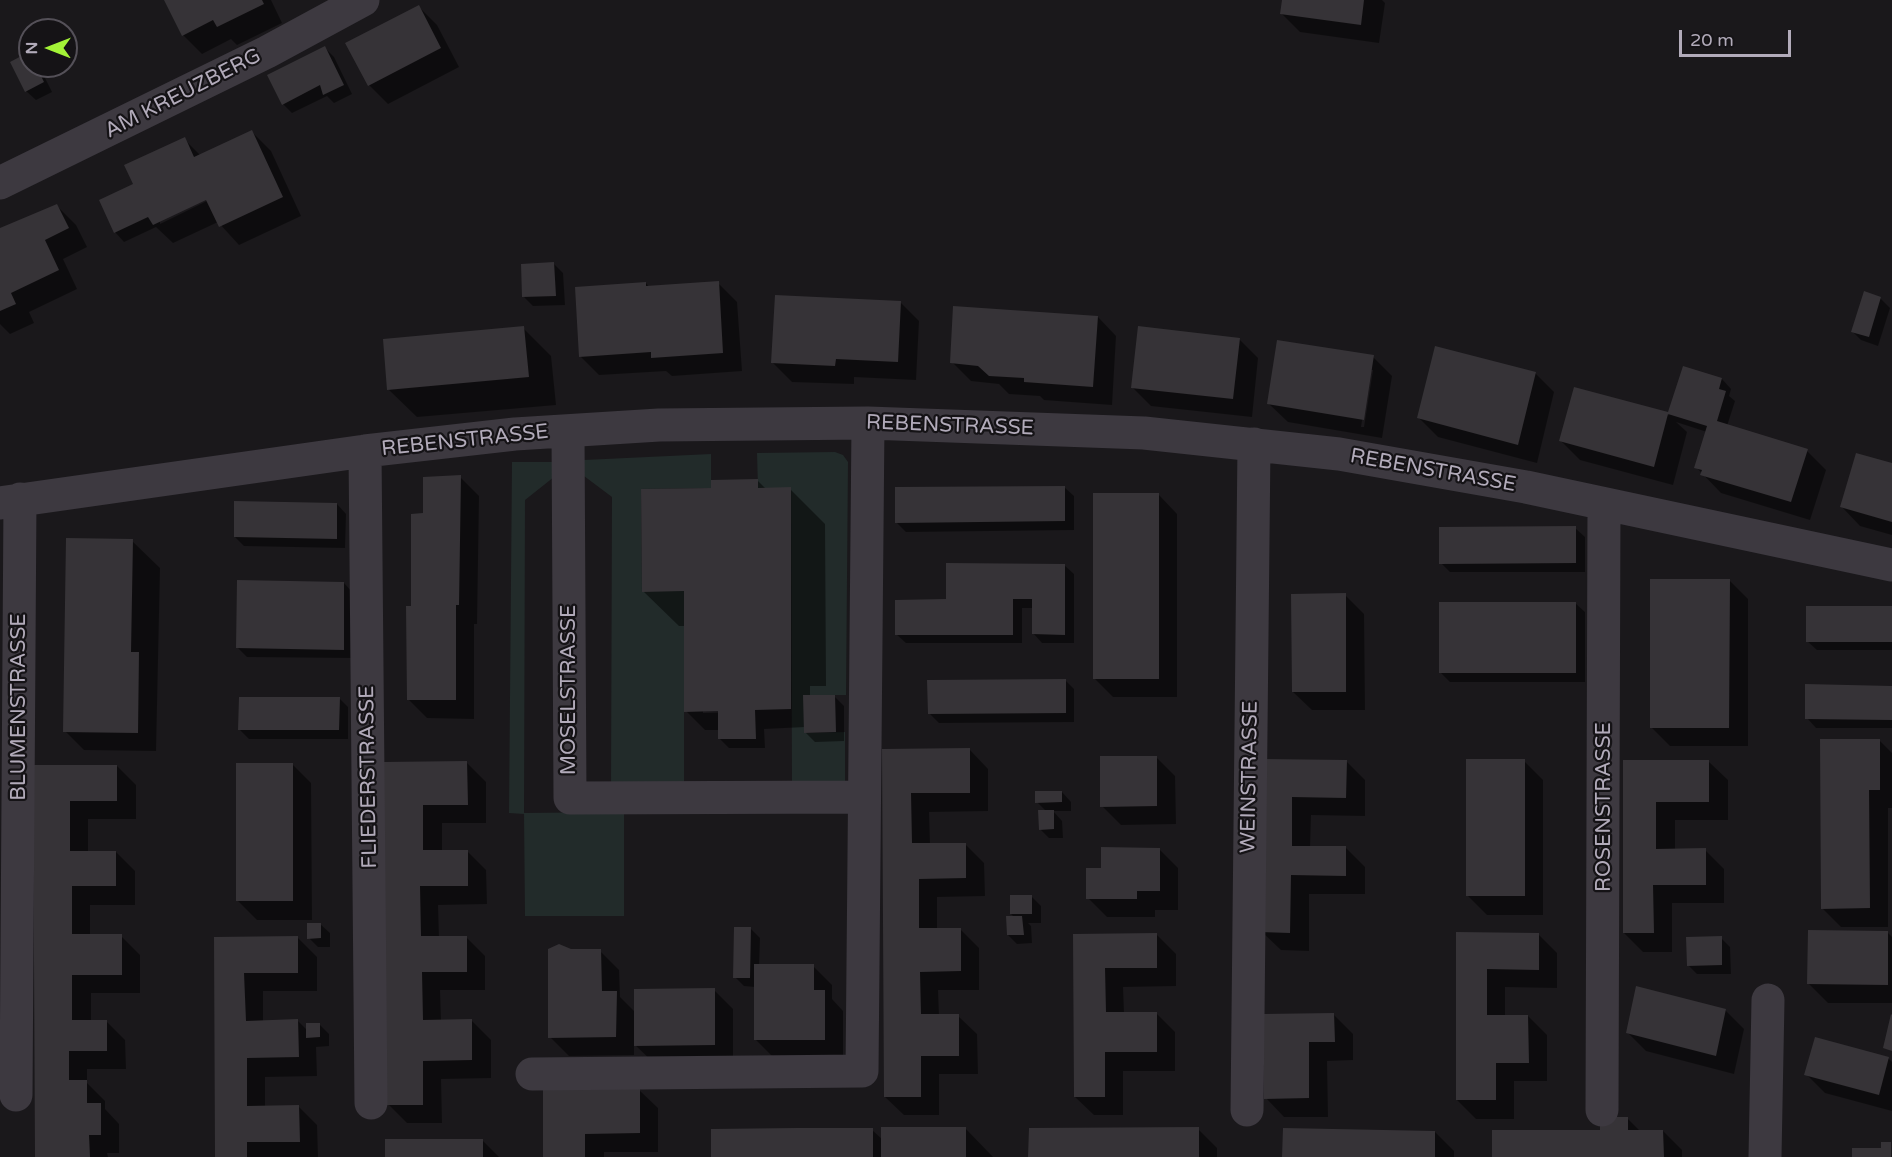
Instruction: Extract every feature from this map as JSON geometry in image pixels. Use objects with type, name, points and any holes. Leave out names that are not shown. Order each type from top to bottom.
[{"type":"street","name":"AM KREUZBERG","points":[[0,183],[225,73],[342,14],[363,0]]},
{"type":"street","name":"REBENSTRASSE","points":[[10,501],[365,451],[515,435],[734,422],[868,423],[1144,433],[1339,454],[1527,487],[1892,564]]},
{"type":"street","points":[[532,1074],[862,1071],[868,423]]},
{"type":"street","name":"MOSELSTRASSE","points":[[568,432],[570,798],[864,797]]},
{"type":"street","name":"WEINSTRASSE","points":[[1247,1110],[1254,444]]},
{"type":"street","name":"FLIEDERSTRASSE","points":[[365,451],[371,1103]]},
{"type":"street","name":"BLUMENSTRASSE","points":[[10,501],[16,1095]]},
{"type":"street","name":"ROSENSTRASSE","points":[[1602,1110],[1604,504]]},
{"type":"street","points":[[1765,1157],[1768,1000]]},
{"type":"shaded area","points":[[835,452],[843,455],[848,462],[846,695],[804,695],[804,733],[845,732],[845,785],[792,785],[791,488],[758,488],[757,453]]},
{"type":"shaded area","points":[[711,454],[711,488],[641,489],[642,591],[684,591],[684,786],[611,786],[612,497],[584,476],[584,460]]},
{"type":"shaded area","points":[[512,462],[554,462],[554,477],[525,500],[524,813],[624,812],[624,916],[525,916],[524,814],[509,813]]},
{"type":"building","points":[[164,0],[262,0],[264,4],[217,27],[213,20],[182,36]]},
{"type":"building","points":[[1282,0],[1364,0],[1361,25],[1280,14]]},
{"type":"building","points":[[419,5],[441,48],[368,86],[345,43]]},
{"type":"building","points":[[325,46],[344,85],[323,95],[320,85],[282,105],[267,75]]},
{"type":"building","points":[[18,58],[18,78],[10,62]]},
{"type":"building","points":[[18,78],[42,78],[44,82],[25,92]]},
{"type":"building","points":[[252,130],[283,197],[219,227],[206,200],[153,225],[148,217],[114,233],[99,200],[133,184],[124,165],[185,137],[194,157]]},
{"type":"building","points":[[57,204],[69,228],[45,240],[59,270],[11,293],[16,304],[0,311],[0,228]]},
{"type":"building","points":[[554,262],[556,296],[522,297],[521,264]]},
{"type":"building","points":[[719,281],[723,353],[651,358],[651,352],[579,357],[575,287],[646,282],[646,286]]},
{"type":"building","points":[[1864,291],[1881,297],[1869,337],[1851,332]]},
{"type":"building","points":[[775,295],[901,301],[898,362],[836,359],[835,366],[771,363]]},
{"type":"building","points":[[953,306],[1098,316],[1093,387],[1024,382],[1024,378],[989,376],[978,366],[950,363]]},
{"type":"building","points":[[524,326],[529,377],[387,390],[383,339]]},
{"type":"building","points":[[1138,326],[1240,338],[1233,399],[1131,388]]},
{"type":"building","points":[[1277,340],[1374,355],[1364,420],[1267,404]]},
{"type":"building","points":[[1435,346],[1536,372],[1518,445],[1417,418]]},
{"type":"building","points":[[1683,366],[1722,378],[1719,389],[1726,391],[1717,421],[1808,449],[1791,502],[1700,475],[1702,470],[1694,468],[1707,426],[1668,414],[1654,467],[1559,441],[1574,387],[1668,412]]},
{"type":"building","points":[[1856,453],[1892,463],[1892,522],[1840,507]]},
{"type":"building","points":[[461,475],[459,605],[456,605],[456,700],[407,700],[406,606],[411,606],[411,514],[423,513],[423,477]]},
{"type":"building","points":[[758,479],[758,488],[791,487],[791,709],[755,710],[756,739],[718,739],[718,711],[684,712],[684,591],[642,592],[641,489],[711,488],[711,480]]},
{"type":"building","points":[[1065,486],[1065,521],[895,523],[895,487]]},
{"type":"building","points":[[1093,493],[1159,493],[1159,679],[1093,679]]},
{"type":"building","points":[[234,501],[337,503],[337,539],[234,537]]},
{"type":"building","points":[[1576,526],[1576,563],[1439,564],[1439,527]]},
{"type":"building","points":[[66,538],[133,539],[131,652],[139,652],[138,733],[63,732]]},
{"type":"building","points":[[946,563],[1065,564],[1065,635],[1032,634],[1032,599],[1013,599],[1013,635],[895,635],[895,600],[946,599]]},
{"type":"building","points":[[1650,579],[1730,579],[1729,728],[1650,728]]},
{"type":"building","points":[[237,580],[344,582],[344,650],[236,648]]},
{"type":"building","points":[[1346,593],[1346,692],[1292,692],[1291,594]]},
{"type":"building","points":[[1439,602],[1576,602],[1576,673],[1439,673]]},
{"type":"building","points":[[1806,606],[1892,606],[1892,642],[1806,642]]},
{"type":"building","points":[[1066,679],[1066,713],[928,714],[927,680]]},
{"type":"building","points":[[1805,684],[1892,686],[1892,720],[1805,719]]},
{"type":"building","points":[[803,695],[835,695],[836,732],[804,733]]},
{"type":"building","points":[[239,697],[340,697],[339,730],[238,730]]},
{"type":"building","points":[[1820,739],[1880,739],[1880,790],[1869,790],[1870,908],[1821,909]]},
{"type":"building","points":[[970,748],[970,793],[911,793],[912,843],[966,843],[966,878],[919,879],[919,928],[961,928],[961,971],[920,972],[921,1014],[959,1014],[959,1056],[921,1056],[921,1097],[884,1097],[882,749]]},
{"type":"building","points":[[1100,756],[1157,756],[1157,806],[1100,807]]},
{"type":"building","points":[[1262,759],[1347,760],[1346,798],[1292,797],[1292,846],[1346,846],[1346,876],[1291,875],[1290,933],[1260,932]]},
{"type":"building","points":[[1466,759],[1525,759],[1525,896],[1466,896]]},
{"type":"building","points":[[1623,760],[1709,760],[1709,802],[1656,802],[1656,849],[1706,848],[1706,885],[1653,885],[1654,933],[1623,933]]},
{"type":"building","points":[[467,761],[468,805],[423,805],[423,850],[468,850],[468,886],[420,886],[421,936],[467,936],[467,972],[422,972],[423,1020],[472,1019],[472,1060],[423,1061],[423,1105],[386,1105],[383,762]]},
{"type":"building","points":[[236,763],[293,763],[293,901],[236,901]]},
{"type":"building","points":[[33,765],[117,765],[117,801],[70,801],[70,851],[116,851],[116,886],[72,886],[72,934],[122,934],[122,975],[72,975],[72,1020],[107,1020],[107,1051],[69,1051],[69,1080],[87,1080],[87,1103],[101,1103],[101,1135],[89,1135],[90,1157],[35,1157]]},
{"type":"building","points":[[1035,791],[1062,791],[1062,802],[1035,803]]},
{"type":"building","points":[[1038,810],[1054,810],[1054,829],[1039,830]]},
{"type":"building","points":[[1101,847],[1160,848],[1160,891],[1137,891],[1137,899],[1086,899],[1086,868],[1101,868]]},
{"type":"building","points":[[1010,895],[1032,895],[1032,914],[1010,914]]},
{"type":"building","points":[[1006,916],[1022,916],[1024,935],[1007,935]]},
{"type":"building","points":[[307,923],[321,923],[321,938],[307,939]]},
{"type":"building","points":[[734,927],[751,927],[750,978],[733,978]]},
{"type":"building","points":[[1808,930],[1888,931],[1888,985],[1807,984]]},
{"type":"building","points":[[1456,932],[1539,933],[1539,970],[1487,969],[1487,1015],[1528,1015],[1529,1063],[1496,1063],[1496,1100],[1456,1100]]},
{"type":"building","points":[[1157,933],[1157,968],[1105,968],[1106,1012],[1157,1012],[1157,1052],[1105,1052],[1105,1097],[1074,1097],[1073,934]]},
{"type":"building","points":[[298,936],[298,973],[244,973],[246,1021],[298,1019],[299,1057],[247,1058],[247,1106],[299,1105],[300,1142],[247,1142],[247,1157],[215,1157],[214,937]]},
{"type":"building","points":[[1722,936],[1722,965],[1687,966],[1686,937]]},
{"type":"building","points":[[559,944],[571,949],[601,949],[602,991],[617,991],[616,1037],[548,1038],[548,949]]},
{"type":"building","points":[[754,964],[814,964],[814,990],[825,990],[825,1040],[754,1040]]},
{"type":"building","points":[[1636,986],[1726,1009],[1716,1056],[1626,1033]]},
{"type":"building","points":[[715,988],[715,1045],[634,1046],[634,989]]},
{"type":"building","points":[[1334,1013],[1335,1042],[1309,1042],[1309,1098],[1264,1099],[1263,1014]]},
{"type":"building","points":[[1892,1015],[1892,1051],[1883,1048]]},
{"type":"building","points":[[306,1023],[320,1023],[320,1037],[306,1038]]},
{"type":"building","points":[[1815,1037],[1889,1057],[1879,1095],[1804,1075]]},
{"type":"building","points":[[640,1088],[640,1133],[585,1134],[585,1157],[543,1157],[543,1089]]},
{"type":"building","points":[[1600,1117],[1628,1117],[1628,1130],[1663,1130],[1664,1157],[1492,1157],[1492,1130],[1600,1130]]},
{"type":"building","points":[[881,1127],[966,1127],[966,1157],[881,1157]]},
{"type":"building","points":[[1199,1127],[1199,1157],[1028,1157],[1029,1128]]},
{"type":"building","points":[[873,1128],[873,1157],[711,1157],[711,1129]]},
{"type":"building","points":[[1283,1128],[1435,1131],[1435,1157],[1282,1157]]},
{"type":"building","points":[[385,1139],[483,1139],[483,1157],[385,1157]]},
{"type":"building","points":[[1881,1142],[1891,1142],[1891,1157],[1852,1157],[1852,1148],[1881,1148]]}]
